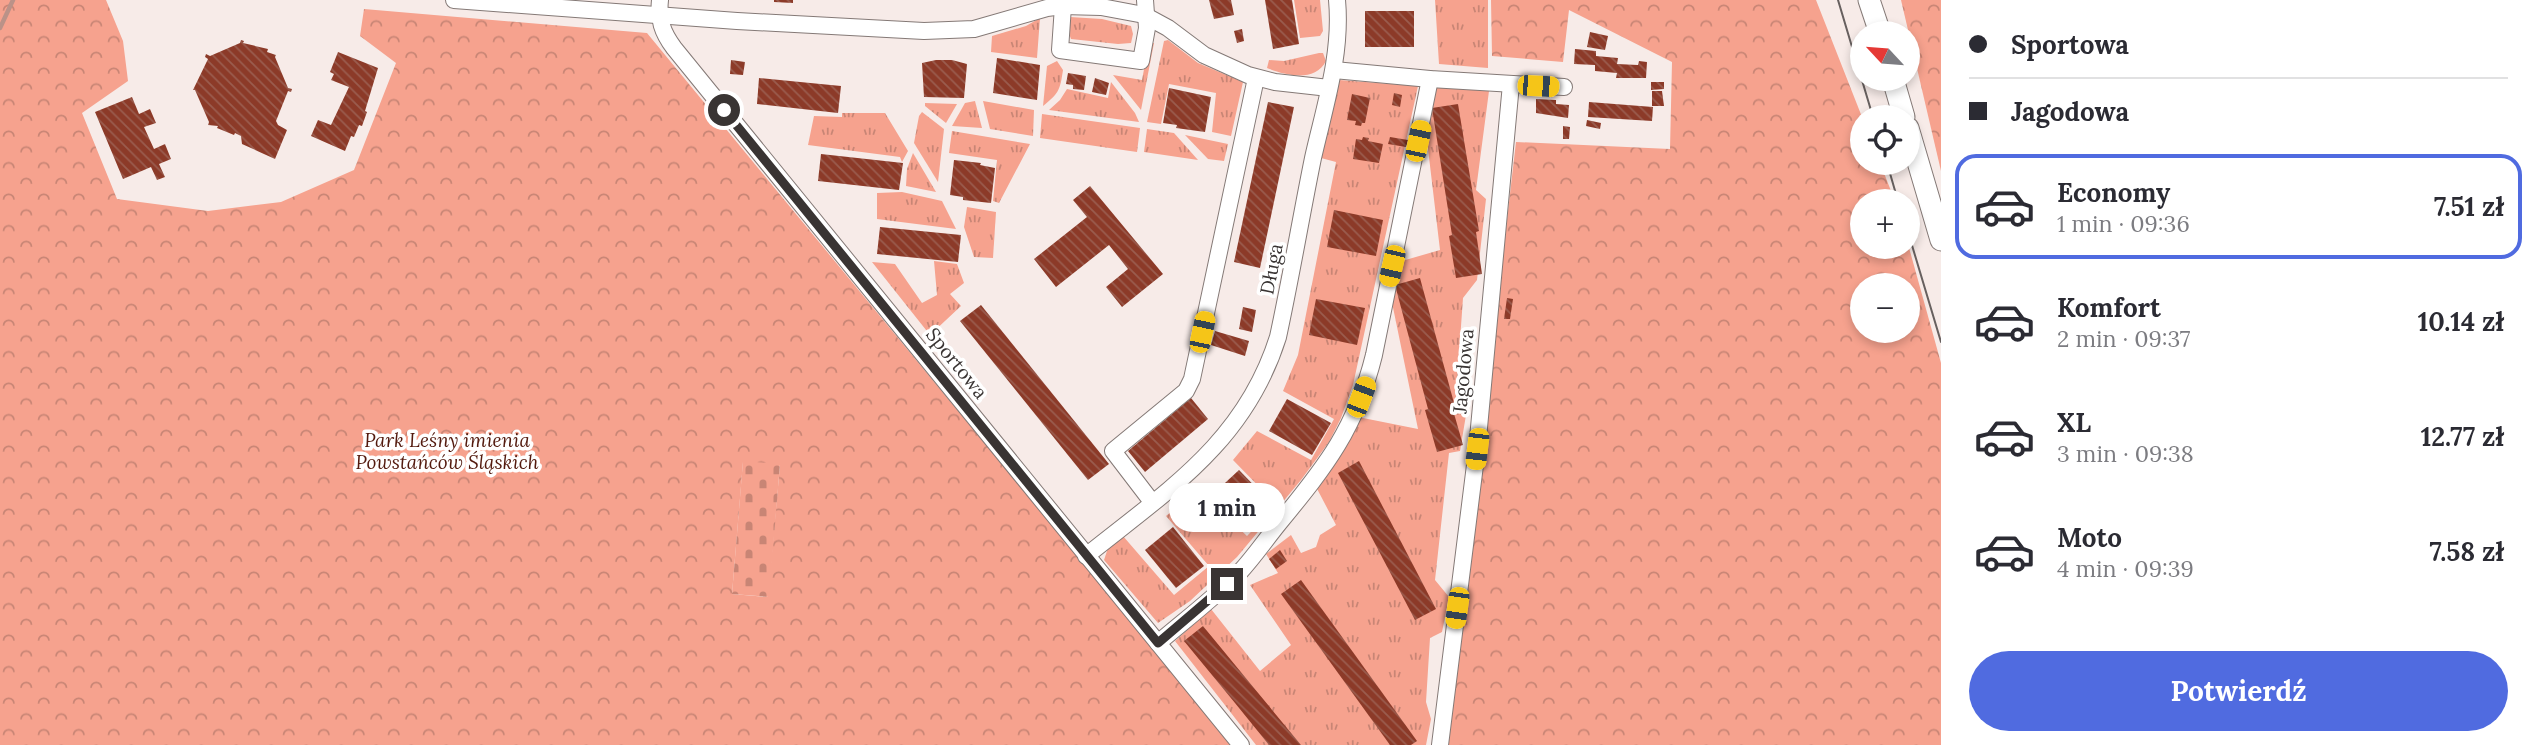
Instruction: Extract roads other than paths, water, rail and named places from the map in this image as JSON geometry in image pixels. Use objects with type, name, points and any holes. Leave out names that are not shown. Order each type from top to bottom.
[{"type":"main road","points":[[1869,0],[1876,21]]},
{"type":"main road","points":[[1920,169],[1941,240]]},
{"type":"street","points":[[453,0],[659,8],[949,31],[984,27],[1047,8],[1063,6],[1145,8],[1204,55],[1256,78],[1329,88]]},
{"type":"street","name":"Długa","points":[[1087,556],[1191,470],[1221,441],[1246,408],[1270,362],[1284,311],[1334,70],[1338,32],[1337,0]]},
{"type":"street","points":[[1063,6],[1060,50],[1141,61],[1147,28],[1145,8]]},
{"type":"street","name":"Sportowa","points":[[659,8],[667,38],[674,48],[1241,745]]},
{"type":"street","points":[[1334,70],[1564,87]]},
{"type":"street","points":[[1152,502],[1113,451],[1185,391],[1192,379],[1256,78]]},
{"type":"street","points":[[1158,643],[1245,566],[1336,451],[1355,414],[1374,355],[1430,79]]},
{"type":"street","name":"Jagodowa","points":[[1440,745],[1477,449],[1511,84]]},
{"type":"waterway","points":[[0,28],[13,0]]},
{"type":"tram line","points":[[1838,0],[1869,105]]},
{"type":"tram line","points":[[1890,175],[1895,189]]},
{"type":"tram line","points":[[1916,259],[1941,342]]},
{"type":"park label","name":"Park Leśny imienia Powstańców Śląskich","points":[[447,451]]}]
